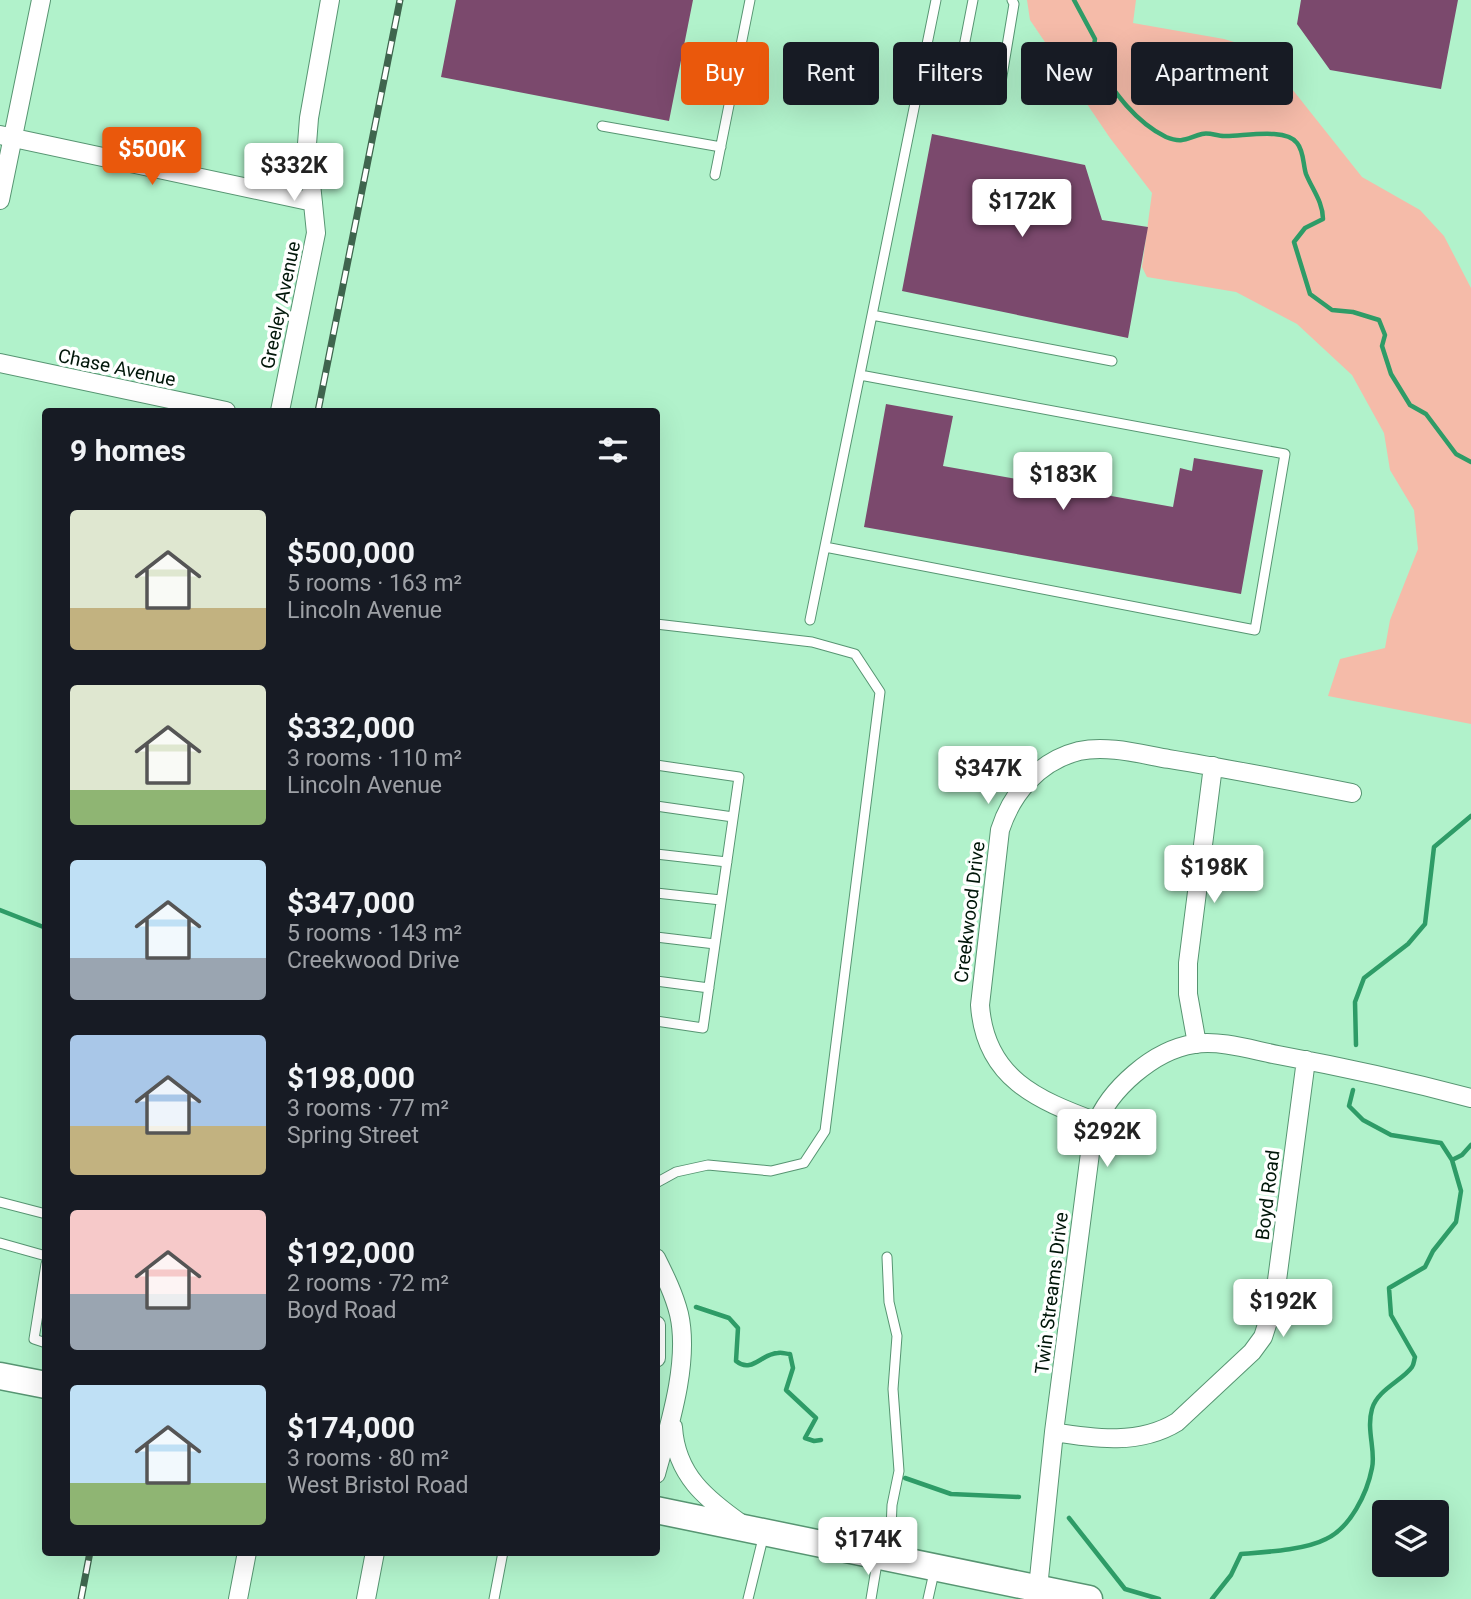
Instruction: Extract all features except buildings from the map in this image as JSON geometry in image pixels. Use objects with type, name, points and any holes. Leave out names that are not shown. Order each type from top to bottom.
[{"type":"main road","points":[[0,1376],[42,1384]]},
{"type":"main road","points":[[660,1511],[936,1567],[1038,1593],[1089,1599]]},
{"type":"street","points":[[0,200],[6,136],[41,0]]},
{"type":"street","name":"Greeley Avenue","points":[[281,408],[316,233],[307,144],[309,118],[330,0]]},
{"type":"street","points":[[6,136],[313,202]]},
{"type":"street","name":"Chase Avenue","points":[[0,363],[212,408]]},
{"type":"street","name":"Creekwood Drive","points":[[1097,1122],[1046,1102],[1011,1079],[987,1042],[981,1020],[980,1005],[1000,831],[1006,813],[1024,784],[1042,768],[1077,752],[1112,749],[1352,793]]},
{"type":"street","points":[[1196,1044],[1188,994],[1188,963],[1213,766]]},
{"type":"street","name":"Twin Streams Drive","points":[[1038,1593],[1054,1432],[1090,1153],[1097,1122],[1119,1088],[1161,1056],[1196,1044],[1234,1045],[1385,1075],[1471,1098]]},
{"type":"street","name":"Boyd Road","points":[[1054,1432],[1116,1439],[1164,1430],[1177,1422],[1252,1352],[1263,1337],[1274,1303],[1306,1060]]},
{"type":"street","points":[[660,1266],[673,1294],[683,1342],[672,1417],[660,1460]]},
{"type":"street","points":[[672,1417],[674,1447],[693,1482],[703,1495],[757,1530]]},
{"type":"street","points":[[238,1599],[246,1556]]},
{"type":"street","points":[[366,1599],[374,1556]]},
{"type":"lane","points":[[715,175],[750,0]]},
{"type":"lane","points":[[927,42],[936,0]]},
{"type":"lane","points":[[965,42],[973,0]]},
{"type":"lane","points":[[1007,46],[1014,4],[1012,0]]},
{"type":"lane","points":[[810,620],[915,105]]},
{"type":"lane","points":[[602,126],[721,147]]},
{"type":"lane","points":[[872,315],[1112,361]]},
{"type":"lane","points":[[825,547],[1255,630],[1285,454],[860,375]]},
{"type":"lane","points":[[660,624],[812,642],[855,654],[880,692],[825,1131],[804,1163],[771,1171],[708,1165],[676,1172],[660,1181]]},
{"type":"lane","points":[[660,766],[739,777],[703,1028],[660,1022]]},
{"type":"lane","points":[[660,807],[733,817]]},
{"type":"lane","points":[[660,854],[727,862]]},
{"type":"lane","points":[[660,893],[721,900]]},
{"type":"lane","points":[[660,937],[715,944]]},
{"type":"lane","points":[[660,982],[709,988]]},
{"type":"lane","points":[[0,1202],[42,1213]]},
{"type":"lane","points":[[0,1243],[42,1255]]},
{"type":"lane","points":[[871,1599],[884,1556],[899,1471],[893,1389],[897,1336],[889,1302],[887,1258]]},
{"type":"lane","points":[[42,1289],[34,1339],[42,1342]]},
{"type":"lane","points":[[748,1599],[757,1530]]},
{"type":"lane","points":[[494,1599],[502,1556]]},
{"type":"lane","points":[[929,1599],[936,1567]]},
{"type":"shaded area","points":[[1027,0],[1136,0],[1133,23],[1234,42],[1131,42],[1131,105],[1293,105],[1293,90],[1362,177],[1420,210],[1444,236],[1471,288],[1471,724],[1328,696],[1340,659],[1385,648],[1390,620],[1418,549],[1414,510],[1390,470],[1384,433],[1352,375],[1297,324],[1236,292],[1147,277],[1142,267],[1152,193],[1088,105],[1117,105],[1117,42],[1045,42],[1030,20]]},
{"type":"waterway","points":[[1074,0],[1095,39],[1092,59],[1124,103],[1154,130],[1177,140],[1205,134],[1273,134],[1283,135],[1297,143],[1306,174],[1323,213],[1323,219],[1305,228],[1294,242],[1310,294],[1332,310],[1353,312],[1379,320],[1385,335],[1382,346],[1391,374],[1410,405],[1426,414],[1456,454],[1471,462]]},
{"type":"waterway","points":[[1356,1045],[1355,1002],[1364,978],[1408,944],[1425,924],[1434,847],[1471,816]]},
{"type":"waterway","points":[[0,910],[42,926]]},
{"type":"waterway","points":[[1212,1599],[1231,1575],[1241,1554],[1285,1550],[1317,1543],[1335,1534],[1350,1519],[1366,1489],[1372,1468],[1372,1409],[1379,1396],[1408,1372],[1415,1357],[1391,1315],[1389,1288],[1425,1267],[1433,1251],[1456,1222],[1461,1191],[1452,1160],[1441,1143],[1391,1135],[1363,1120],[1349,1106],[1353,1090]]},
{"type":"waterway","points":[[1452,1160],[1462,1155],[1471,1145]]},
{"type":"waterway","points":[[696,1307],[729,1318],[738,1328],[736,1361],[747,1365],[772,1354],[790,1354],[793,1368],[786,1390],[816,1418],[805,1438],[821,1440]]},
{"type":"waterway","points":[[905,1478],[951,1494],[1019,1497]]},
{"type":"waterway","points":[[1069,1518],[1125,1589],[1159,1599]]},
{"type":"railway","points":[[319,408],[400,0]]},
{"type":"railway","points":[[81,1599],[89,1556]]}]
